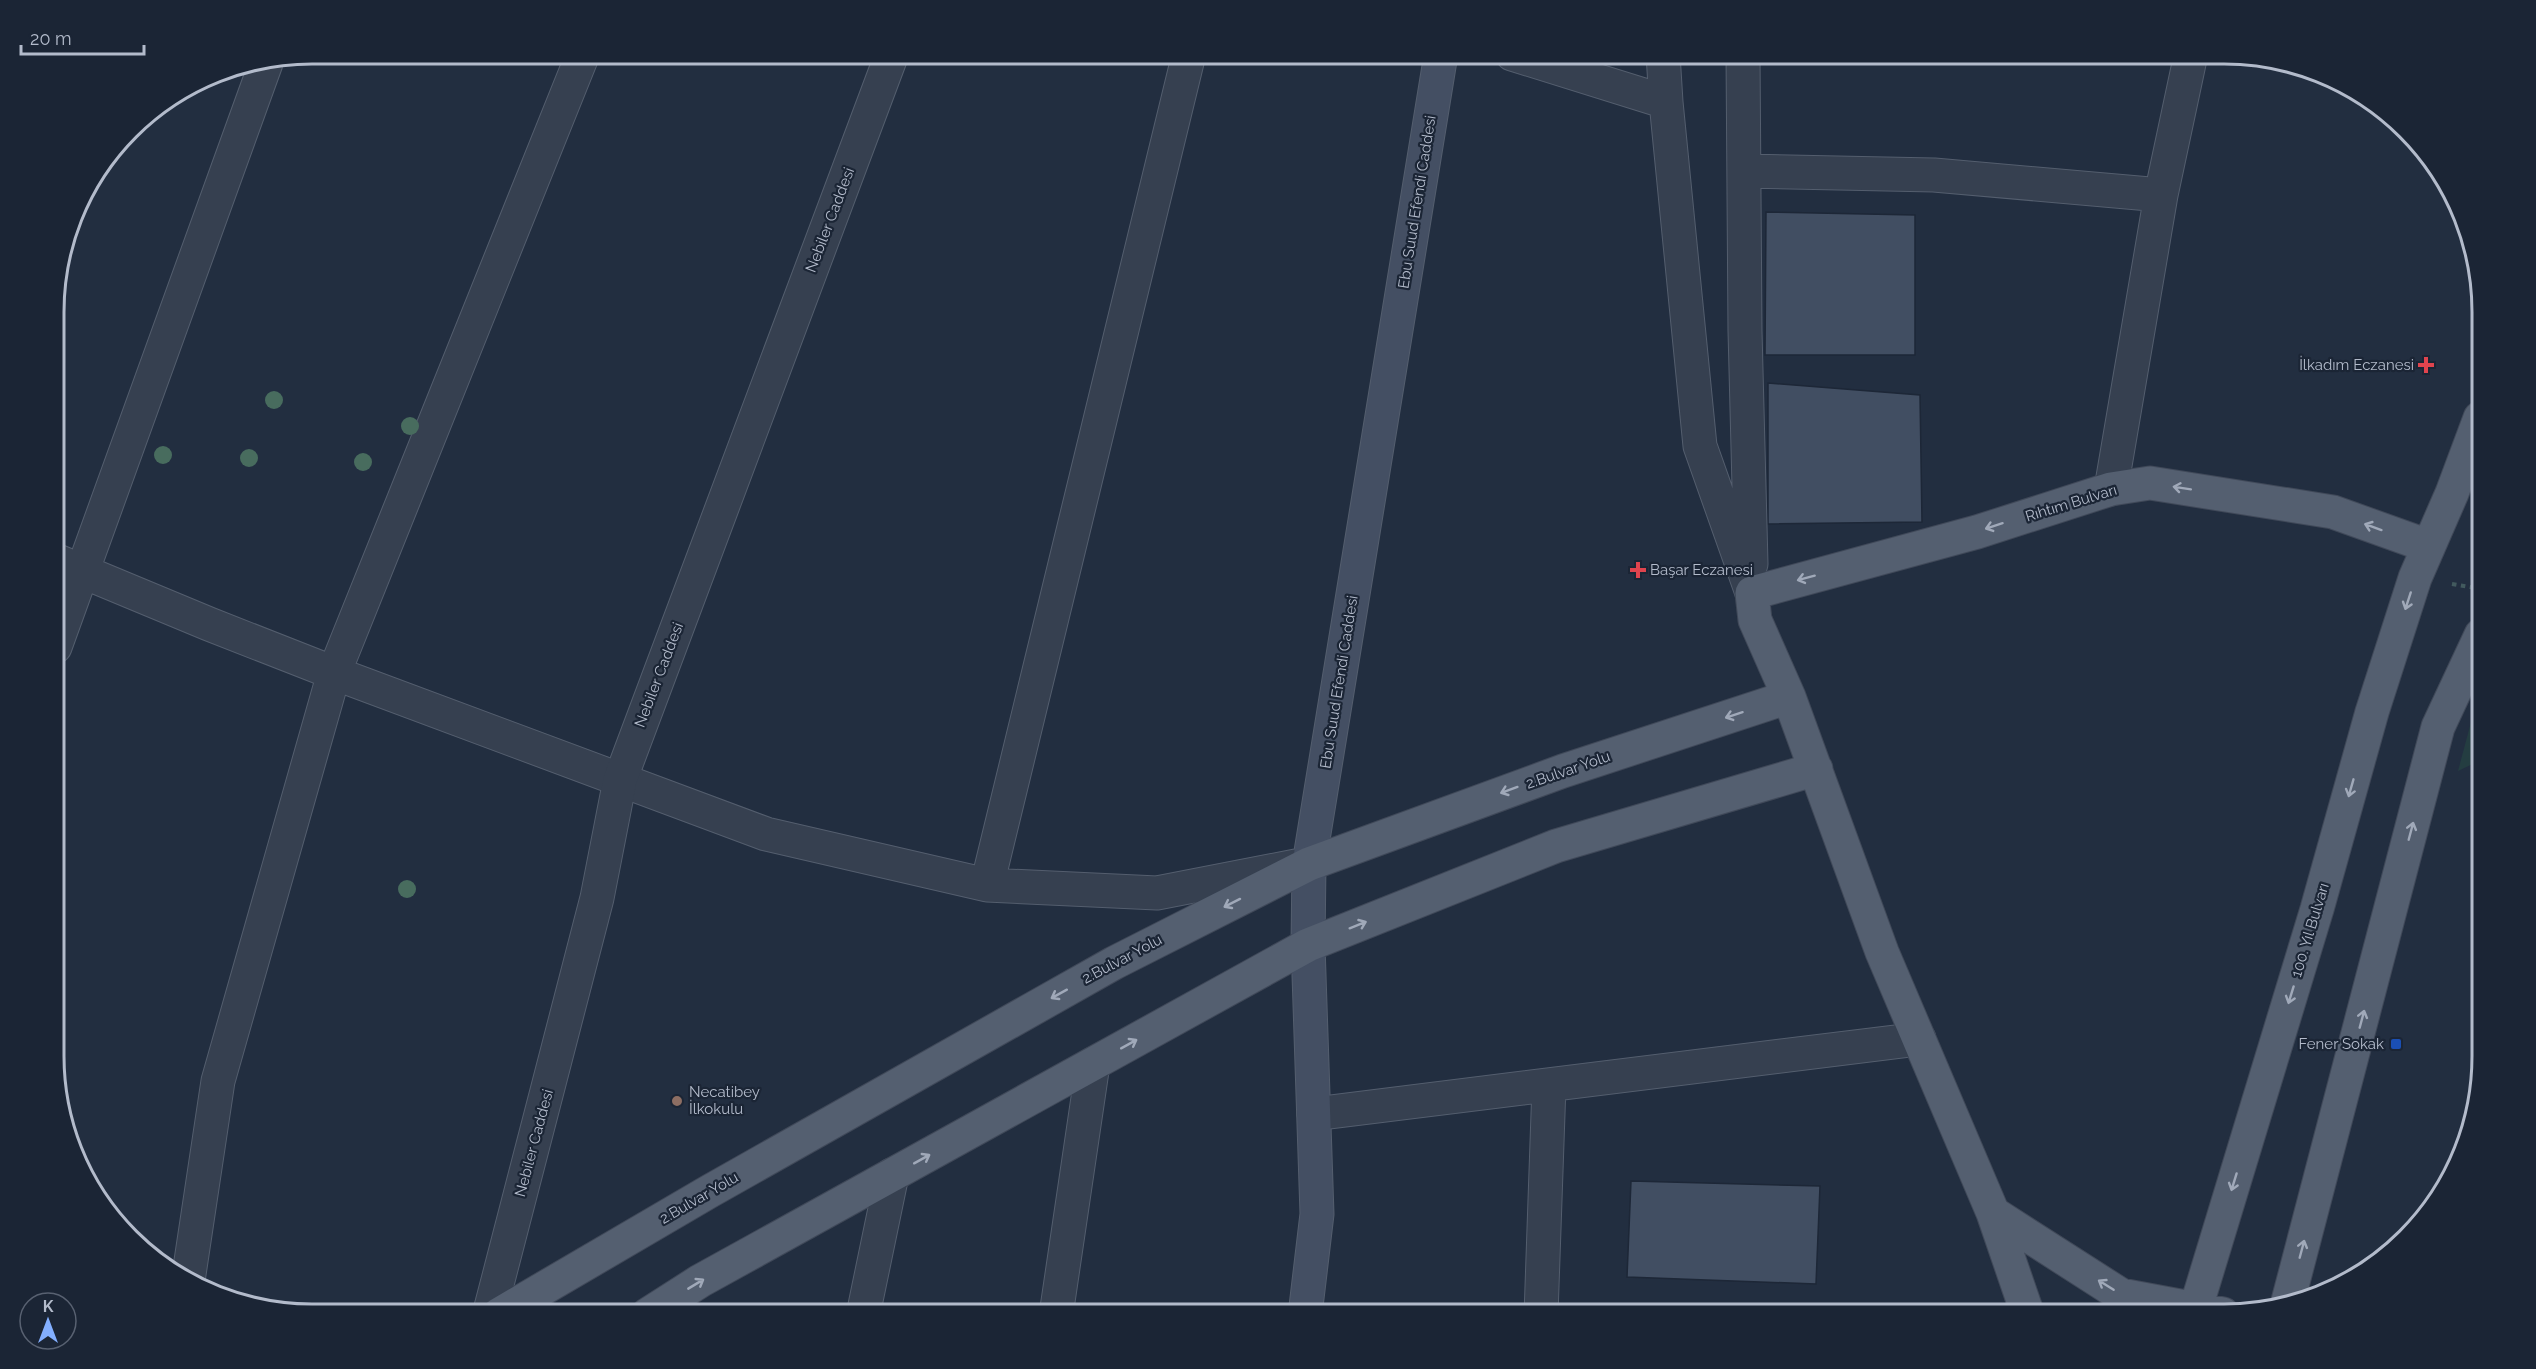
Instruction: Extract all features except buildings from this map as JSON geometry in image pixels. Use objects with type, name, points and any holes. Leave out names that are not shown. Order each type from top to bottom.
[{"type":"main road","name":"Ebu Suud Efendi Caddesi","points":[[1306,1304],[1317,1214],[1308,945],[1309,864],[1439,64]]},
{"type":"main road","name":"100. Yıl Bulvarı","points":[[2207,1304],[2372,712],[2415,578],[2428,546],[2466,487],[2472,457]]},
{"type":"main road","name":"Rıhtım Bulvarı","points":[[1752,593],[1977,532],[2111,489],[2150,483],[2333,512],[2428,546]]},
{"type":"main road","points":[[1752,593],[1755,620],[1789,697],[1882,952],[1993,1213],[2025,1304]]},
{"type":"main road","points":[[2289,1296],[2438,727],[2472,654]]},
{"type":"main road","name":"2.Bulvar Yolu","points":[[517,1304],[710,1191],[1113,963],[1309,864],[1563,771],[1789,697]]},
{"type":"main road","points":[[664,1304],[700,1281],[1308,945],[1556,846],[1816,769]]},
{"type":"main road","points":[[1993,1213],[2121,1295],[2162,1304]]},
{"type":"street","points":[[189,1272],[218,1081],[334,673],[579,64]]},
{"type":"street","name":"Nebiler Caddesi","points":[[492,1304],[597,898],[620,780],[888,64]]},
{"type":"street","points":[[987,885],[1188,64]]},
{"type":"street","points":[[1544,64],[1666,102]]},
{"type":"street","points":[[1664,64],[1700,446],[1752,593]]},
{"type":"street","points":[[1743,64],[1745,331],[1752,593]]},
{"type":"street","points":[[2111,489],[2161,195],[2189,64]]},
{"type":"street","points":[[64,594],[69,565],[264,69]]},
{"type":"street","points":[[1744,171],[1934,176],[2161,195]]},
{"type":"street","points":[[69,565],[208,624],[334,673],[766,834],[987,885],[1157,893],[1309,864]]},
{"type":"street","points":[[1314,1114],[1919,1040]]},
{"type":"street","points":[[1058,1304],[1093,1064]]},
{"type":"street","points":[[1541,1304],[1550,1085]]},
{"type":"street","points":[[865,1304],[892,1175]]},
{"type":"green space","points":[[2472,718],[2472,764],[2458,771]]},
{"type":"place","name":"İlkadım Eczanesi","points":[[2426,365]]},
{"type":"place","name":"Başar Eczanesi","points":[[1638,570]]},
{"type":"place","name":"Fener Sokak","points":[[2396,1044]]},
{"type":"place","name":"Necatibey İlkokulu","points":[[677,1101]]}]
